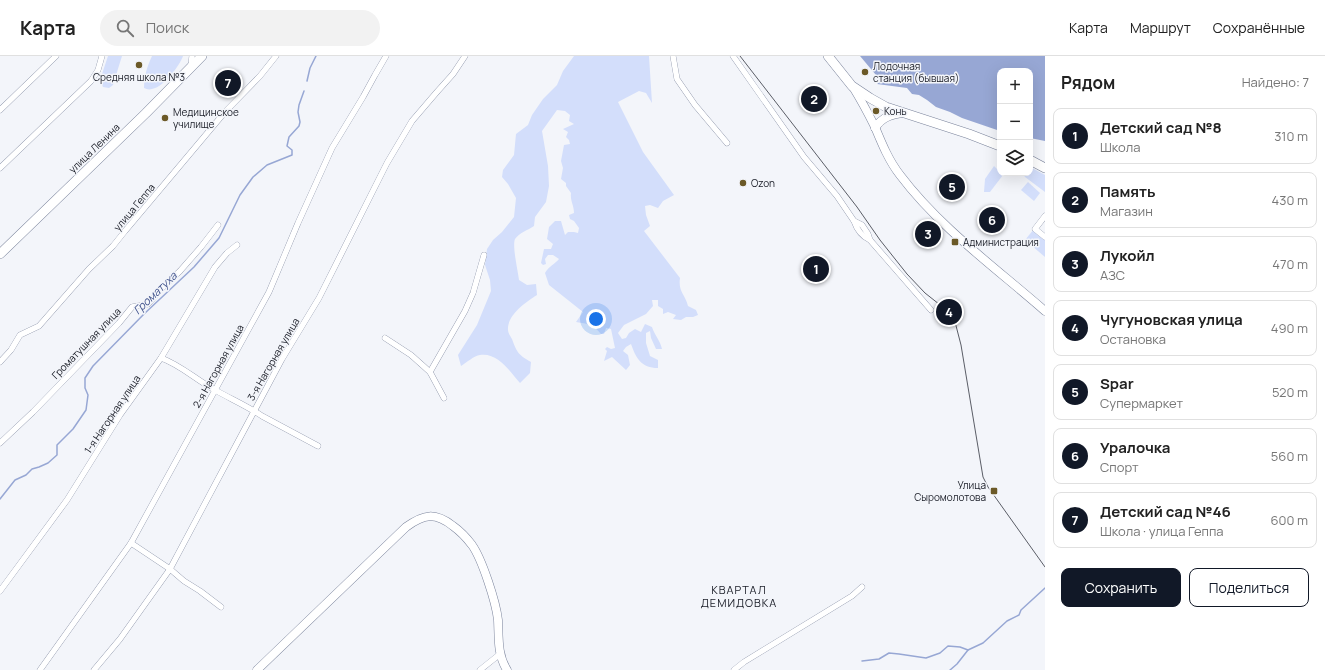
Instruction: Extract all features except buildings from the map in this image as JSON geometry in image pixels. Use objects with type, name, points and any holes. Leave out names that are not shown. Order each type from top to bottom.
[{"type":"main road","name":"улица Ленина","points":[[0,254],[202,56]]},
{"type":"main road","points":[[828,56],[863,102],[887,154],[899,174],[956,236],[1045,311]]},
{"type":"main road","points":[[852,86],[886,107],[969,134],[997,145]]},
{"type":"main road","points":[[875,128],[878,123],[886,117],[904,113]]},
{"type":"main road","points":[[1033,162],[1045,168]]},
{"type":"main road","points":[[258,670],[398,534],[416,520],[431,516],[440,517],[462,533],[473,546],[482,565],[495,605],[500,654],[507,670]]},
{"type":"street","points":[[0,110],[56,56]]},
{"type":"street","points":[[0,168],[91,81],[98,70],[102,56]]},
{"type":"street","points":[[191,67],[192,56]]},
{"type":"street","name":"улица Геппа","points":[[0,362],[11,350],[20,335],[39,326],[89,268],[114,246],[124,231],[225,112],[260,76],[276,56]]},
{"type":"street","name":"2-я Нагорная улица","points":[[40,670],[131,543],[269,292],[332,148],[386,56]]},
{"type":"street","name":"3-я Нагорная улица","points":[[94,670],[120,639],[170,569],[282,359],[319,298],[376,184],[412,121],[454,74],[465,56]]},
{"type":"street","points":[[673,56],[677,79],[695,105],[727,143]]},
{"type":"street","points":[[733,56],[804,156],[837,196],[854,221],[862,224],[870,240],[931,310]]},
{"type":"street","points":[[1045,216],[1035,229],[1045,237]]},
{"type":"street","name":"Громатушная улица","points":[[0,443],[33,412],[119,324],[132,307],[148,304],[180,271],[218,225]]},
{"type":"street","name":"1-я Нагорная улица","points":[[0,592],[67,500],[120,415],[161,358],[215,267],[236,245]]},
{"type":"street","points":[[430,372],[465,311],[473,293],[484,255]]},
{"type":"street","points":[[384,338],[411,355],[430,372],[444,398]]},
{"type":"street","points":[[161,358],[173,362],[214,390],[254,410],[262,416],[318,446]]},
{"type":"street","points":[[131,543],[170,569],[184,581],[221,607]]},
{"type":"street","points":[[734,670],[744,662],[852,596],[862,587]]},
{"type":"street","points":[[480,670],[500,654]]},
{"type":"shaded area","points":[[108,56],[122,56],[113,85],[109,88],[103,87],[100,80]]},
{"type":"shaded area","points":[[152,56],[183,56],[173,73],[167,79],[155,88],[150,89],[144,88],[144,84],[146,72]]},
{"type":"shaded area","points":[[574,56],[649,56],[652,103],[646,93],[639,91],[618,102],[643,152],[674,195],[663,201],[658,208],[650,205],[645,206],[646,215],[650,226],[644,231],[680,278],[680,287],[688,306],[696,310],[698,315],[686,317],[681,320],[673,319],[676,315],[668,312],[663,314],[663,309],[658,306],[658,300],[652,300],[653,306],[646,314],[624,325],[618,333],[622,339],[626,338],[629,333],[635,329],[641,332],[645,324],[652,327],[662,349],[656,349],[651,338],[650,331],[646,333],[646,343],[650,356],[658,360],[658,368],[652,368],[643,364],[637,358],[631,344],[623,351],[628,355],[630,365],[626,370],[612,357],[604,361],[607,351],[605,349],[607,347],[611,349],[615,348],[611,329],[606,328],[604,334],[601,334],[590,325],[576,322],[583,312],[549,285],[545,273],[559,259],[553,255],[548,255],[545,259],[546,264],[543,265],[541,263],[544,249],[551,249],[553,244],[547,239],[549,227],[555,221],[561,221],[565,235],[568,232],[578,233],[579,228],[574,221],[570,219],[569,215],[574,213],[571,193],[566,186],[566,183],[561,179],[563,168],[561,161],[564,145],[570,144],[566,137],[568,132],[563,129],[574,124],[569,121],[570,115],[565,111],[557,110],[542,131],[548,166],[549,186],[546,202],[535,217],[534,226],[519,235],[514,242],[519,280],[527,285],[536,284],[537,295],[514,314],[509,324],[508,332],[517,351],[531,362],[530,373],[520,383],[503,364],[492,357],[480,355],[470,359],[461,366],[458,355],[477,325],[491,291],[490,280],[485,265],[487,249],[493,240],[502,232],[514,217],[516,198],[502,177],[503,170],[514,155],[516,134],[528,125],[532,115],[543,99],[557,85],[563,71]]},
{"type":"shaded area","points":[[860,56],[1045,56],[1045,141],[1033,139],[1033,68],[997,68],[997,130],[936,107],[919,95],[912,94],[907,88],[877,84],[881,81]]},
{"type":"shaded area","points":[[994,166],[997,169],[997,176],[1002,176],[990,192],[984,192],[985,179]]},
{"type":"shaded area","points":[[1033,169],[1045,175],[1045,192],[1024,176],[1033,176]]},
{"type":"shaded area","points":[[1028,182],[1040,193],[1034,201],[1021,190]]},
{"type":"shaded area","points":[[1034,229],[1045,239],[1045,257],[1025,240]]},
{"type":"waterway","name":"Громатуха","points":[[307,81],[310,68],[316,56]]},
{"type":"waterway","name":"Громатуха","points":[[0,499],[15,480],[26,475],[32,469],[48,463],[57,455],[57,445],[73,429],[86,410],[88,395],[85,388],[85,378],[93,366],[144,314],[194,267],[219,238],[240,195],[253,177],[267,165],[292,155],[292,150],[287,146],[289,137],[299,126],[300,122],[298,112],[304,91]]},
{"type":"waterway","points":[[950,670],[968,650],[983,643],[1007,621],[1019,615],[1021,610],[1045,588]]},
{"type":"waterway","points":[[862,661],[879,659],[889,653],[926,658],[940,653],[948,646],[960,647],[968,650]]},
{"type":"tram line","points":[[740,56],[907,274],[925,293],[949,312],[954,318],[961,345],[983,477],[988,487],[1045,567]]},
{"type":"place","name":"Средняя школа №3","points":[[139,65]]},
{"type":"place","name":"Лодочная станция (бывшая)","points":[[865,72]]},
{"type":"place","name":"Детский сад №46","points":[[228,83]]},
{"type":"place","name":"Память","points":[[814,99]]},
{"type":"place","name":"Конь","points":[[876,111]]},
{"type":"place","name":"Медицинское училище","points":[[165,118]]},
{"type":"place","name":"Ozon","points":[[743,183]]},
{"type":"place","name":"Spar","points":[[952,187]]},
{"type":"place","name":"Уралочка","points":[[992,220]]},
{"type":"place","name":"Лукойл","points":[[928,234]]},
{"type":"place","name":"Администрация","points":[[955,242]]},
{"type":"place","name":"Детский сад №8","points":[[816,269]]},
{"type":"place","name":"Чугуновская улица","points":[[949,312]]},
{"type":"place","name":"Улица Сыромолотова","points":[[994,491]]},
{"type":"district","name":"КВАРТАЛ ДЕМИДОВКА","points":[[739,596]]}]
